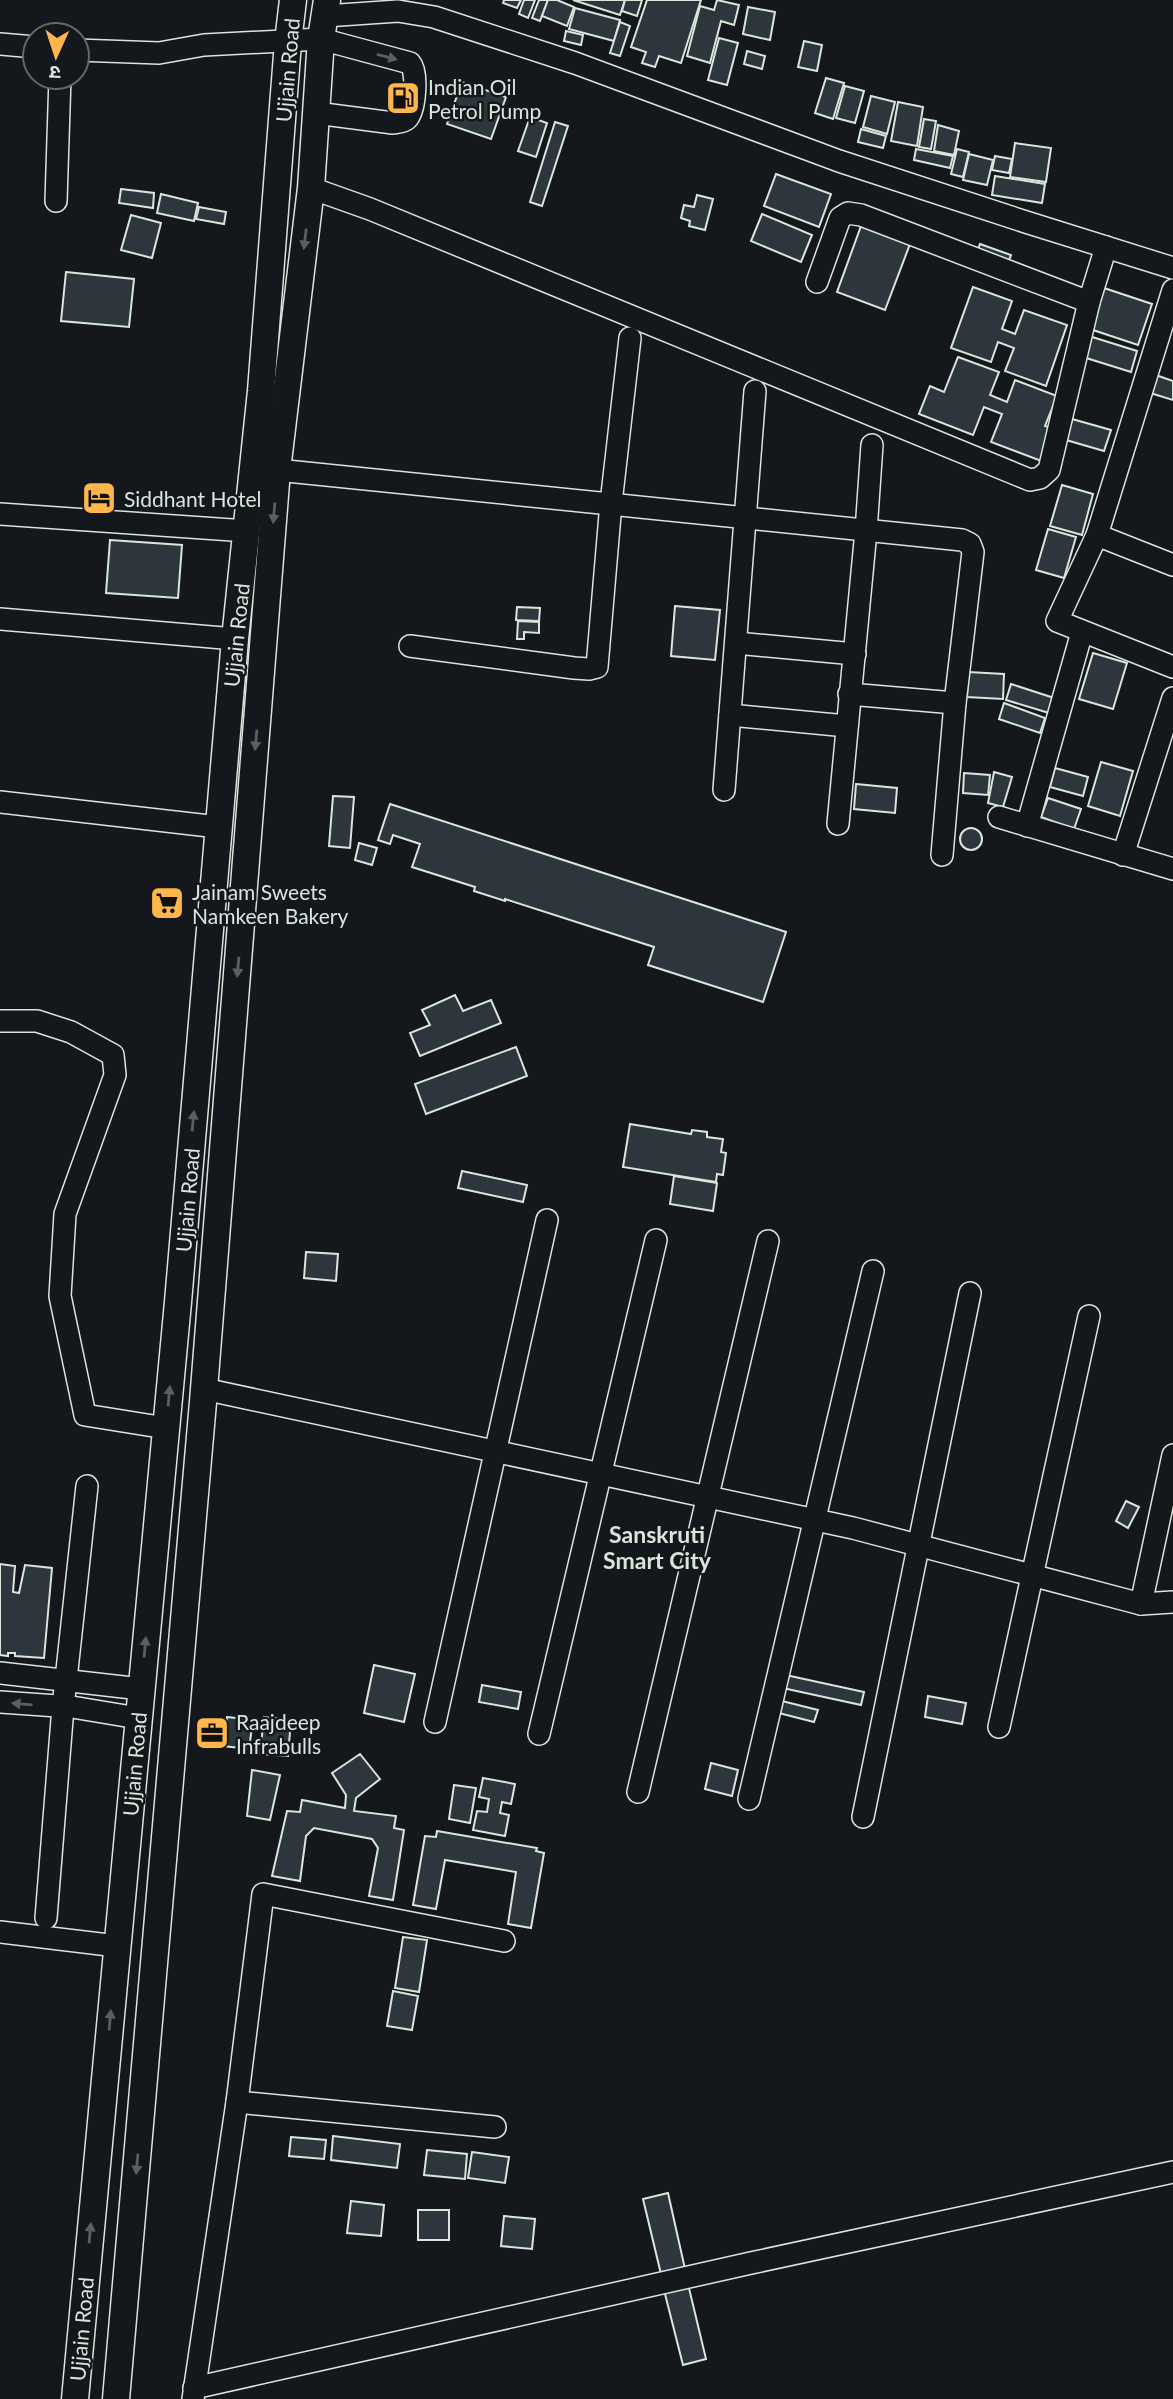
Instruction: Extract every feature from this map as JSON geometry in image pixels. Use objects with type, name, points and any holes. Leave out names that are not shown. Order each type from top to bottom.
[{"type":"main road","name":"Ujjain Road","points":[[75,2399],[166,1427],[235,639],[265,352],[289,15]]},
{"type":"main road","name":"Ujjain Road","points":[[116,2399],[204,1389],[278,470],[311,188],[325,18]]},
{"type":"main road","points":[[121,1904],[160,1910]]},
{"type":"street","points":[[325,18],[354,7],[434,17],[575,63],[839,160],[1173,268]]},
{"type":"street","points":[[91,51],[159,53],[204,45],[289,15],[325,18],[411,63],[415,69],[416,78],[409,116],[403,122],[316,113]]},
{"type":"street","points":[[0,44],[21,46]]},
{"type":"street","points":[[56,201],[60,91]]},
{"type":"street","points":[[311,188],[396,220],[1030,480],[1040,478],[1049,470],[1089,302],[1106,247]]},
{"type":"street","points":[[817,282],[840,218],[848,213],[861,215],[1089,302]]},
{"type":"street","points":[[1173,290],[1097,535],[1057,621],[1173,667]]},
{"type":"street","points":[[410,646],[574,668],[597,667],[611,503],[630,338]]},
{"type":"street","points":[[724,790],[755,391]]},
{"type":"street","points":[[838,824],[872,445]]},
{"type":"street","points":[[278,470],[962,540],[970,544],[973,552],[942,855]]},
{"type":"street","points":[[0,514],[247,531]]},
{"type":"street","points":[[1097,535],[1173,565]]},
{"type":"street","points":[[0,619],[235,639]]},
{"type":"street","points":[[1027,826],[1083,632]]},
{"type":"street","points":[[736,643],[855,654]]},
{"type":"street","points":[[849,694],[956,703]]},
{"type":"street","points":[[1123,855],[1173,698]]},
{"type":"street","points":[[730,715],[847,726]]},
{"type":"street","points":[[0,802],[218,827]]},
{"type":"street","points":[[999,817],[1173,869]]},
{"type":"street","points":[[0,1021],[37,1021],[71,1032],[113,1055],[115,1075],[65,1214],[61,1296],[85,1415],[166,1427]]},
{"type":"street","points":[[435,1722],[547,1220]]},
{"type":"street","points":[[538,1734],[656,1240]]},
{"type":"street","points":[[638,1792],[768,1241]]},
{"type":"street","points":[[749,1799],[873,1271]]},
{"type":"street","points":[[863,1817],[970,1293]]},
{"type":"street","points":[[999,1727],[1089,1316]]},
{"type":"street","points":[[204,1389],[815,1520],[1142,1604],[1173,1602]]},
{"type":"street","points":[[1142,1604],[1173,1455]]},
{"type":"street","points":[[46,1918],[65,1679],[87,1486]]},
{"type":"street","points":[[0,1673],[141,1689]]},
{"type":"street","points":[[0,1702],[63,1707],[138,1718]]},
{"type":"street","points":[[504,1941],[263,1894],[207,2317],[193,2394],[751,2263],[1173,2172]]},
{"type":"street","points":[[0,1932],[117,1946]]},
{"type":"street","points":[[237,2102],[495,2127]]},
{"type":"building","points":[[504,0],[521,0],[517,8],[503,3]]},
{"type":"building","points":[[524,0],[535,0],[528,18],[519,14]]},
{"type":"building","points":[[539,0],[548,0],[540,21],[532,18]]},
{"type":"building","points":[[548,0],[557,0],[574,7],[567,26],[542,16]]},
{"type":"building","points":[[573,0],[625,0],[620,15]]},
{"type":"building","points":[[625,0],[642,0],[637,16],[622,11]]},
{"type":"building","points":[[647,0],[701,0],[681,63],[659,56],[655,67],[642,63],[646,52],[631,47]]},
{"type":"building","points":[[717,0],[739,5],[734,25],[721,21],[710,63],[687,56],[700,6],[714,10]]},
{"type":"building","points":[[748,7],[775,12],[770,40],[743,34]]},
{"type":"building","points":[[575,8],[620,20],[614,41],[569,29]]},
{"type":"building","points":[[620,22],[630,26],[620,56],[610,53]]},
{"type":"building","points":[[566,31],[583,35],[581,45],[564,41]]},
{"type":"building","points":[[719,38],[738,43],[727,85],[708,80]]},
{"type":"building","points":[[804,41],[822,45],[817,71],[798,67]]},
{"type":"building","points":[[747,51],[765,56],[762,69],[744,64]]},
{"type":"building","points":[[826,78],[844,83],[833,119],[815,113]]},
{"type":"building","points":[[462,82],[506,97],[491,139],[447,124]]},
{"type":"building","points":[[845,86],[864,91],[855,123],[836,118]]},
{"type":"building","points":[[871,96],[895,102],[887,134],[863,127]]},
{"type":"building","points":[[898,102],[923,107],[917,146],[891,141]]},
{"type":"building","points":[[530,117],[547,123],[536,157],[518,151]]},
{"type":"building","points":[[924,119],[936,121],[931,149],[919,147]]},
{"type":"building","points":[[555,122],[568,126],[542,206],[530,202]]},
{"type":"building","points":[[938,125],[959,131],[954,155],[934,151]]},
{"type":"building","points":[[861,129],[886,136],[883,148],[858,142]]},
{"type":"building","points":[[1015,143],[1051,148],[1046,182],[1010,177]]},
{"type":"building","points":[[916,149],[953,156],[950,168],[914,160]]},
{"type":"building","points":[[957,149],[969,152],[963,177],[951,174]]},
{"type":"building","points":[[969,154],[993,160],[987,185],[963,180]]},
{"type":"building","points":[[995,156],[1012,159],[1009,173],[992,170]]},
{"type":"building","points":[[776,174],[831,194],[819,227],[764,206]]},
{"type":"building","points":[[995,176],[1045,184],[1042,203],[992,195]]},
{"type":"building","points":[[121,189],[154,193],[153,208],[119,203]]},
{"type":"building","points":[[161,194],[198,203],[194,221],[157,213]]},
{"type":"building","points":[[697,195],[713,199],[705,230],[689,226],[690,221],[681,218],[684,205],[694,207]]},
{"type":"building","points":[[199,207],[226,212],[224,224],[196,219]]},
{"type":"building","points":[[762,214],[812,235],[801,262],[751,241]]},
{"type":"building","points":[[131,215],[161,223],[152,258],[121,250]]},
{"type":"building","points":[[861,226],[910,244],[885,310],[837,292]]},
{"type":"building","points":[[980,244],[1011,255],[1007,266],[976,254]]},
{"type":"building","points":[[66,272],[134,279],[129,327],[61,321]]},
{"type":"building","points":[[973,287],[1012,301],[1002,329],[1015,334],[1024,310],[1067,325],[1046,386],[1005,371],[1014,348],[998,342],[991,362],[951,348]]},
{"type":"building","points":[[1101,287],[1152,304],[1138,345],[1087,328]]},
{"type":"building","points":[[1089,336],[1137,351],[1131,372],[1083,357]]},
{"type":"building","points":[[958,357],[999,372],[990,395],[1007,402],[1015,380],[1057,396],[1045,426],[1056,430],[1044,462],[991,442],[1002,414],[984,407],[973,435],[919,414],[930,386],[944,392]]},
{"type":"building","points":[[1153,374],[1173,381],[1173,400],[1147,392]]},
{"type":"building","points":[[1072,419],[1111,430],[1104,451],[1066,440]]},
{"type":"building","points":[[1062,485],[1093,494],[1082,535],[1050,526]]},
{"type":"building","points":[[1048,529],[1076,537],[1064,578],[1036,570]]},
{"type":"building","points":[[110,540],[182,545],[178,598],[106,593]]},
{"type":"building","points":[[675,606],[720,610],[715,660],[671,656]]},
{"type":"building","points":[[517,607],[540,608],[539,621],[516,620]]},
{"type":"building","points":[[518,621],[539,622],[539,633],[524,632],[524,639],[517,639]]},
{"type":"building","points":[[1093,653],[1127,663],[1113,709],[1079,699]]},
{"type":"building","points":[[968,672],[1004,674],[1003,699],[967,697]]},
{"type":"building","points":[[1011,684],[1054,698],[1049,713],[1006,700]]},
{"type":"building","points":[[1004,703],[1045,718],[1040,733],[999,719]]},
{"type":"building","points":[[1101,762],[1133,771],[1120,816],[1088,806]]},
{"type":"building","points":[[1055,768],[1088,777],[1083,796],[1050,787]]},
{"type":"building","points":[[994,772],[1012,777],[1003,807],[988,803]]},
{"type":"building","points":[[964,773],[990,775],[988,795],[963,793]]},
{"type":"building","points":[[856,784],[897,788],[895,813],[854,809]]},
{"type":"building","points":[[333,796],[354,797],[350,848],[329,846]]},
{"type":"building","points":[[1048,798],[1081,809],[1074,829],[1041,817]]},
{"type":"building","points":[[390,804],[786,932],[763,1002],[648,965],[654,947],[474,891],[475,887],[412,867],[420,844],[393,835],[390,844],[378,840]]},
{"type":"building","points":[[971,828],[979,831],[982,839],[979,847],[971,850],[963,847],[960,839],[963,831]]},
{"type":"building","points":[[359,843],[377,848],[372,865],[355,860]]},
{"type":"building","points":[[455,995],[463,1011],[491,1000],[501,1023],[420,1056],[410,1033],[430,1025],[422,1010]]},
{"type":"building","points":[[516,1047],[527,1076],[426,1114],[415,1084]]},
{"type":"building","points":[[630,1124],[691,1134],[692,1130],[707,1132],[707,1137],[723,1139],[721,1152],[726,1153],[723,1175],[717,1174],[716,1182],[623,1167]]},
{"type":"building","points":[[462,1171],[527,1185],[523,1202],[458,1188]]},
{"type":"building","points":[[674,1176],[717,1183],[713,1211],[670,1204]]},
{"type":"building","points":[[306,1252],[338,1254],[336,1281],[304,1278]]},
{"type":"building","points":[[1126,1501],[1139,1507],[1128,1528],[1116,1521]]},
{"type":"building","points":[[0,1564],[15,1566],[13,1592],[19,1593],[25,1565],[52,1568],[44,1658],[15,1656],[15,1653],[0,1655]]},
{"type":"building","points":[[374,1665],[415,1674],[404,1722],[364,1713]]},
{"type":"building","points":[[781,1674],[864,1692],[861,1705],[778,1687]]},
{"type":"building","points":[[482,1685],[521,1692],[518,1709],[479,1702]]},
{"type":"building","points":[[928,1696],[966,1703],[962,1724],[925,1717]]},
{"type":"building","points":[[774,1699],[818,1710],[814,1722],[771,1711]]},
{"type":"building","points":[[227,1717],[253,1720],[249,1749],[223,1746]]},
{"type":"building","points":[[264,1717],[291,1720],[288,1756],[260,1754]]},
{"type":"building","points":[[360,1754],[380,1779],[356,1798],[354,1811],[396,1816],[394,1828],[404,1830],[393,1900],[369,1896],[378,1848],[372,1839],[314,1828],[306,1836],[300,1881],[272,1876],[287,1811],[300,1812],[302,1800],[345,1808],[346,1795],[332,1773]]},
{"type":"building","points":[[711,1763],[738,1770],[732,1796],[705,1789]]},
{"type":"building","points":[[252,1770],[280,1775],[270,1820],[247,1816]]},
{"type":"building","points":[[483,1778],[515,1784],[511,1804],[502,1802],[500,1813],[509,1815],[505,1836],[473,1830],[477,1811],[487,1812],[489,1799],[479,1797]]},
{"type":"building","points":[[454,1785],[476,1788],[470,1823],[449,1819]]},
{"type":"building","points":[[437,1831],[537,1848],[536,1851],[544,1853],[531,1928],[508,1924],[516,1872],[445,1860],[436,1909],[413,1905],[425,1836],[436,1837]]},
{"type":"building","points":[[403,1937],[427,1940],[419,1992],[395,1988]]},
{"type":"building","points":[[393,1991],[418,1996],[412,2030],[387,2026]]},
{"type":"building","points":[[333,2136],[400,2144],[397,2168],[331,2160]]},
{"type":"building","points":[[291,2137],[326,2140],[324,2159],[289,2156]]},
{"type":"building","points":[[427,2150],[467,2154],[465,2179],[424,2175]]},
{"type":"building","points":[[472,2152],[509,2157],[505,2183],[468,2178]]},
{"type":"building","points":[[668,2193],[685,2269],[661,2274],[643,2199]]},
{"type":"building","points":[[351,2201],[384,2205],[381,2236],[347,2233]]},
{"type":"building","points":[[418,2210],[449,2210],[449,2240],[418,2240]]},
{"type":"building","points":[[504,2216],[535,2219],[532,2249],[501,2246]]},
{"type":"building","points":[[688,2284],[706,2359],[683,2365],[664,2290]]},
{"type":"place","name":"Indian Oil Petrol Pump","points":[[403,98]]},
{"type":"place","name":"Siddhant Hotel","points":[[99,498]]},
{"type":"place","name":"Jainam Sweets Namkeen Bakery","points":[[167,903]]},
{"type":"place","name":"Raajdeep Infrabulls","points":[[212,1733]]},
{"type":"district","name":"Sanskruti Smart City","points":[[657,1547]]}]
